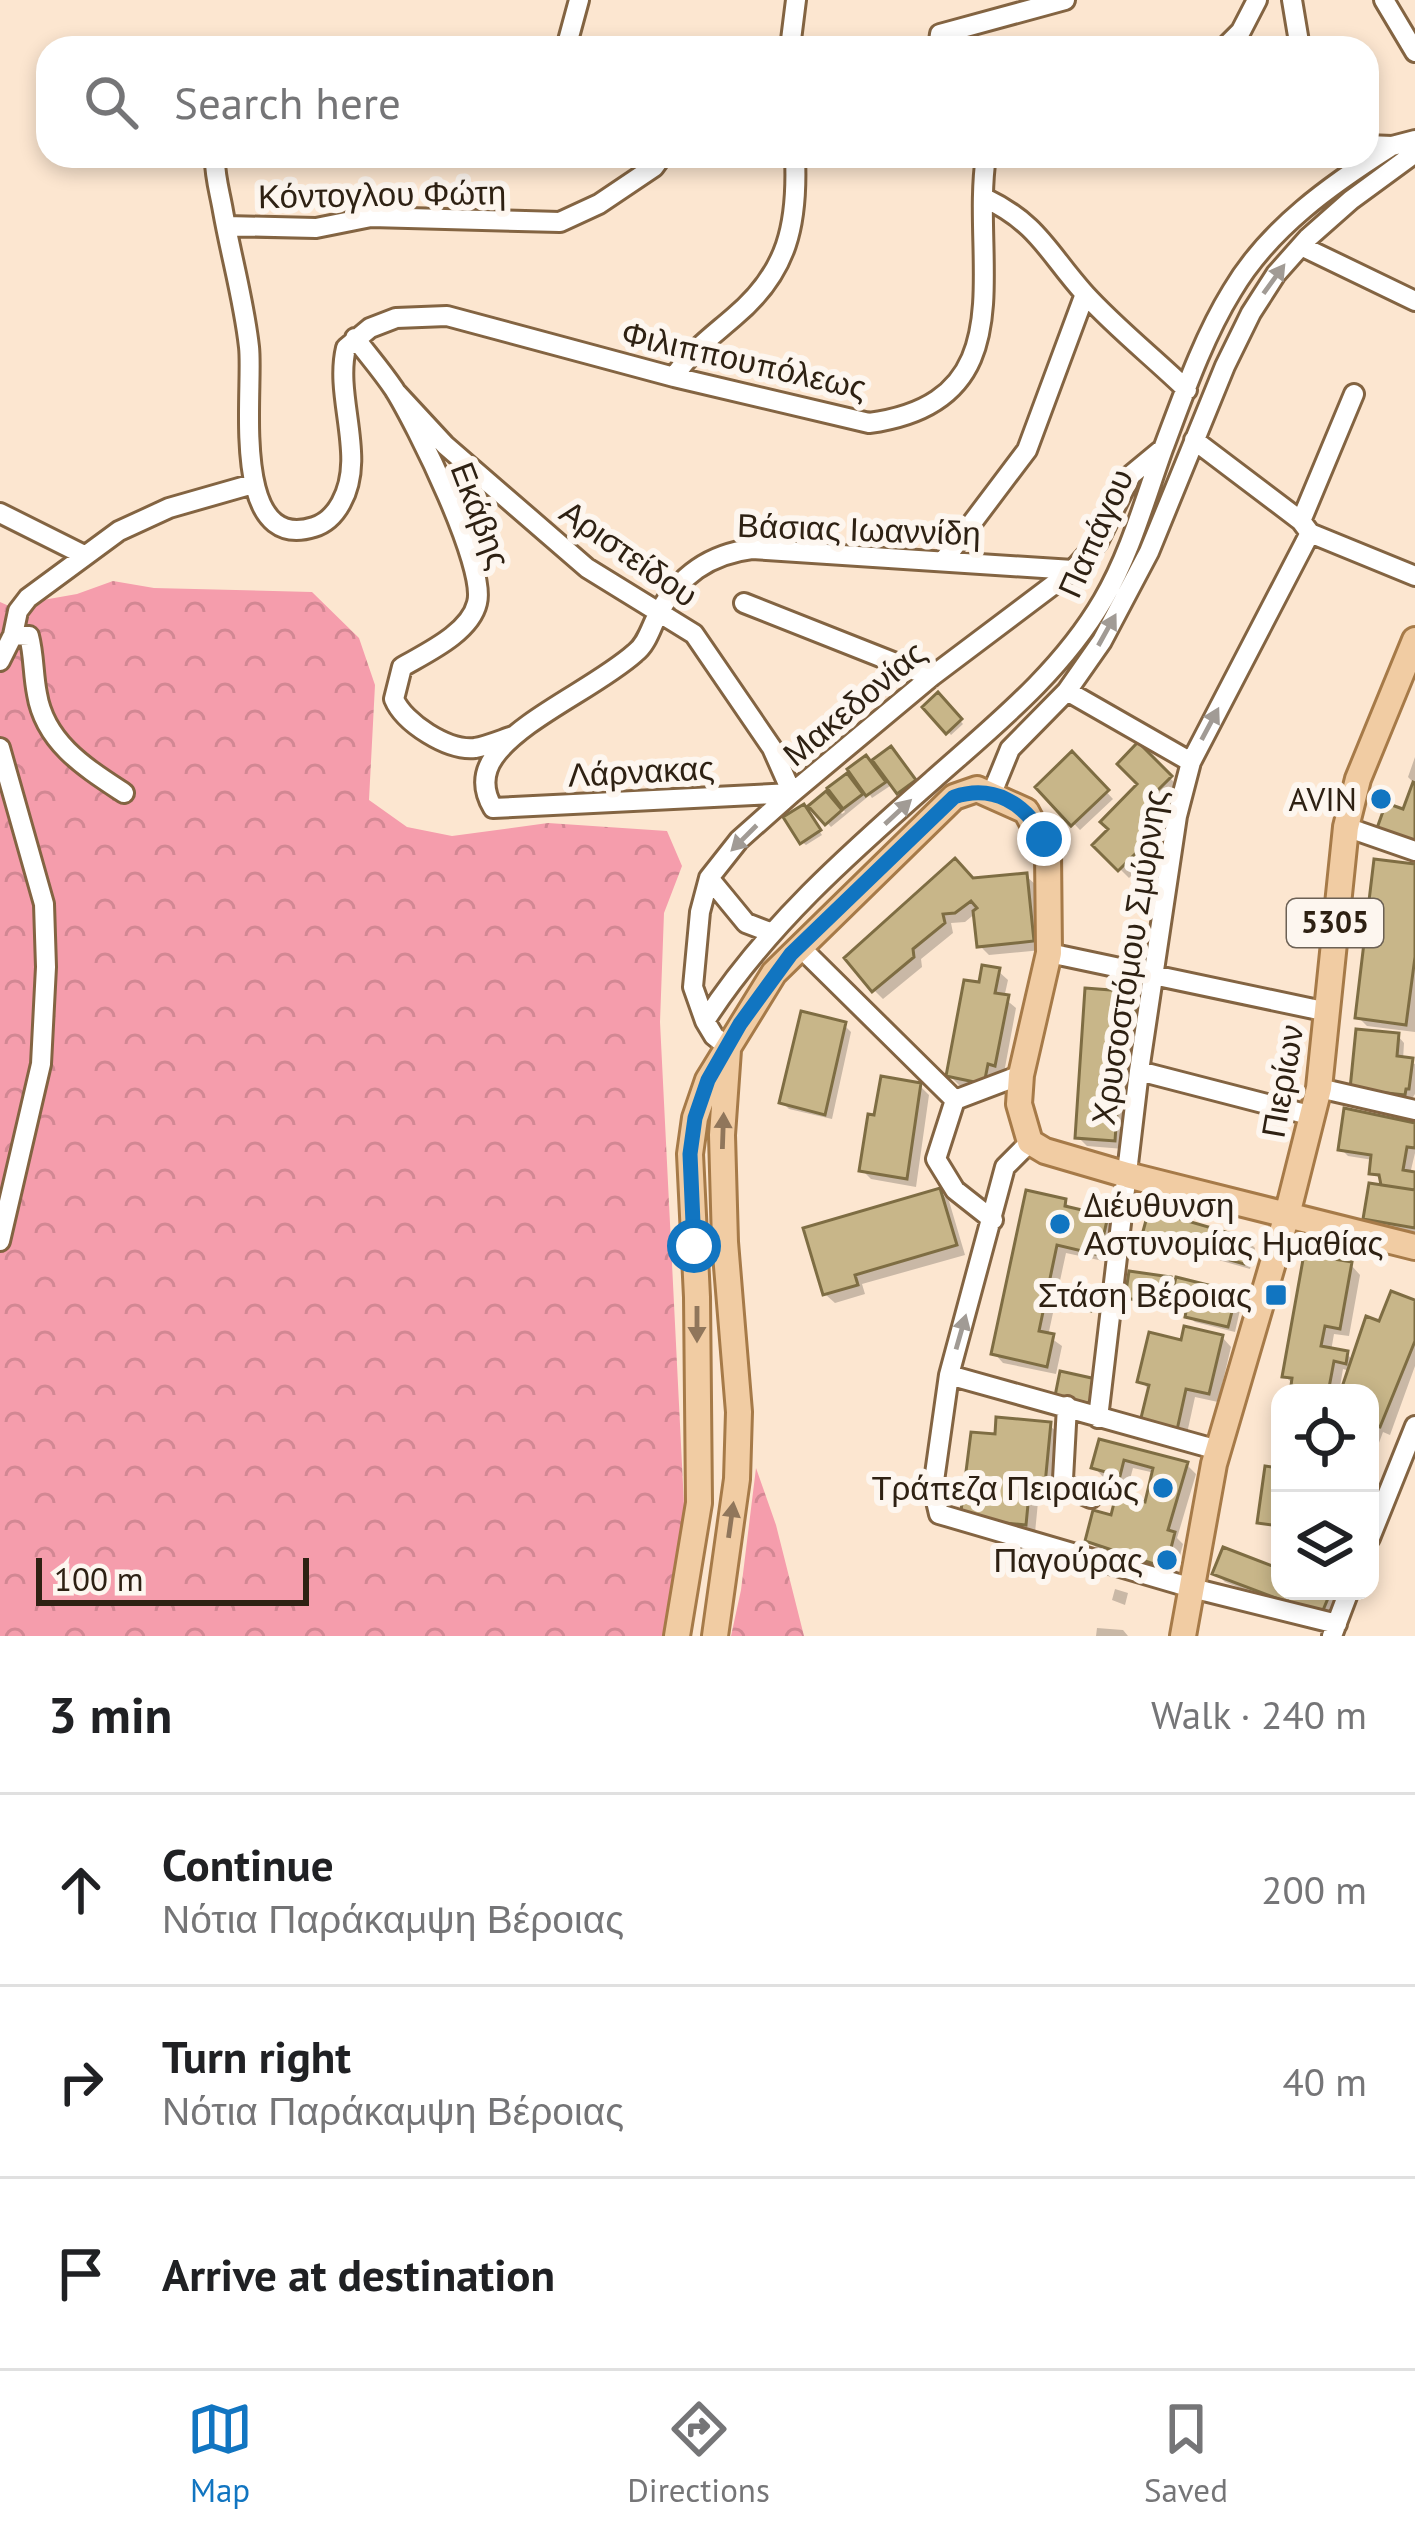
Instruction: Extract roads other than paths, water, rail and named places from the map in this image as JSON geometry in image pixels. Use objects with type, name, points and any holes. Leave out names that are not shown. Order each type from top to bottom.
[{"type":"main road","name":"Πιερίων","points":[[1184,1636],[1218,1450],[1319,1088],[1346,827],[1358,778],[1415,640]]},
{"type":"main road","points":[[677,1636],[699,1503],[690,1154],[695,1118],[708,1080],[754,1000],[800,946],[954,797],[977,789],[992,793],[1026,811],[1044,839],[1050,873],[1049,953],[1021,1075],[1019,1104],[1030,1142],[1127,1175],[1415,1247]]},
{"type":"main road","points":[[715,1636],[737,1479],[739,1412],[725,1242],[723,1156],[729,1048]]},
{"type":"main road","name":"Πιερίων","points":[[1190,1596],[1194,1636]]},
{"type":"street","points":[[569,36],[579,0]]},
{"type":"street","points":[[792,36],[796,0]]},
{"type":"street","points":[[940,36],[1065,0]]},
{"type":"street","points":[[1236,36],[1257,0]]},
{"type":"street","points":[[1292,0],[1298,36]]},
{"type":"street","points":[[1384,0],[1415,52]]},
{"type":"street","points":[[1379,145],[1415,140]]},
{"type":"street","name":"Παπάγου","points":[[1379,154],[1392,146]]},
{"type":"street","name":"Παπάγου","points":[[992,793],[1010,749],[1066,692],[1102,641],[1149,552],[1251,313],[1276,274],[1351,200],[1415,153]]},
{"type":"street","points":[[217,168],[250,350],[253,484],[267,512],[292,529],[320,526],[340,506],[351,465],[344,356],[355,338]]},
{"type":"street","name":"Κόντογλου Φώτη","points":[[226,226],[316,228],[371,217],[560,222],[598,204],[652,168]]},
{"type":"street","points":[[674,377],[690,352],[737,315],[780,266],[792,228],[794,168]]},
{"type":"street","name":"Φιλιππουπόλεως","points":[[355,338],[397,318],[447,316],[869,423],[901,419],[955,386],[983,332],[986,168]]},
{"type":"street","name":"Παπάγου","points":[[705,1021],[772,933],[1021,702],[1069,650],[1103,599],[1220,313],[1247,269],[1290,221],[1356,168]]},
{"type":"street","points":[[986,198],[1012,211],[1044,239],[1085,294],[1187,390]]},
{"type":"street","points":[[1301,246],[1415,301]]},
{"type":"street","points":[[944,560],[1027,451],[1085,294]]},
{"type":"street","name":"Εκάβης","points":[[355,338],[395,391],[468,546],[479,598],[472,616],[457,631],[402,668],[394,699],[407,720],[455,745],[472,749],[514,736]]},
{"type":"street","name":"Αριστείδου","points":[[395,391],[445,445],[587,568],[694,634],[772,748],[792,793]]},
{"type":"street","name":"Χρυσοστόμου Σμύρνης","points":[[1098,1418],[1152,976],[1190,762],[1305,527],[1354,394]]},
{"type":"street","points":[[1194,440],[1305,527],[1415,576]]},
{"type":"street","name":"Μακεδονίας","points":[[705,1021],[693,986],[693,970],[709,878],[739,841],[792,793],[931,677],[1072,570],[1098,542],[1131,476],[1164,448]]},
{"type":"street","points":[[0,661],[18,611],[28,598],[84,555],[119,531],[169,508],[253,484]]},
{"type":"street","points":[[0,513],[84,555]]},
{"type":"street","name":"Βάσιας Ιωαννίδη","points":[[493,808],[485,794],[494,758],[514,736],[640,650],[676,587],[720,553],[752,549],[1072,570]]},
{"type":"street","points":[[744,603],[931,677]]},
{"type":"street","points":[[13,635],[29,636],[37,695],[51,732],[77,762],[124,793]]},
{"type":"street","points":[[1066,692],[1190,762]]},
{"type":"street","points":[[0,748],[44,904],[46,967],[41,1064],[0,1241]]},
{"type":"street","name":"Λάρνακας","points":[[493,808],[792,793]]},
{"type":"street","points":[[1346,827],[1415,851]]},
{"type":"street","points":[[709,878],[746,923],[772,933]]},
{"type":"street","points":[[800,946],[955,1100]]},
{"type":"street","points":[[1049,953],[1328,1012]]},
{"type":"street","points":[[705,1021],[729,1048]]},
{"type":"street","points":[[1139,1071],[1313,1116]]},
{"type":"street","points":[[955,1100],[1021,1075]]},
{"type":"street","points":[[1319,1088],[1415,1110]]},
{"type":"street","points":[[955,1100],[936,1159],[955,1190],[993,1220]]},
{"type":"street","points":[[1030,1142],[1005,1167],[949,1376],[933,1488],[939,1514],[1190,1596],[1334,1630],[1346,1600]]},
{"type":"street","points":[[949,1376],[1218,1450]]},
{"type":"street","points":[[1067,1406],[1060,1467],[1063,1479],[1071,1489],[1091,1498]]},
{"type":"street","points":[[1379,1516],[1415,1426]]},
{"type":"place","name":"AVIN","points":[[1381,799]]},
{"type":"place","name":"Διέυθυνση Αστυνομίας Ημαθίας","points":[[1060,1224]]},
{"type":"place","name":"Στάση Βέροιας","points":[[1276,1295]]},
{"type":"place","name":"Τράπεζα Πειραιώς","points":[[1163,1488]]},
{"type":"place","name":"Παγούρας","points":[[1167,1560]]}]
